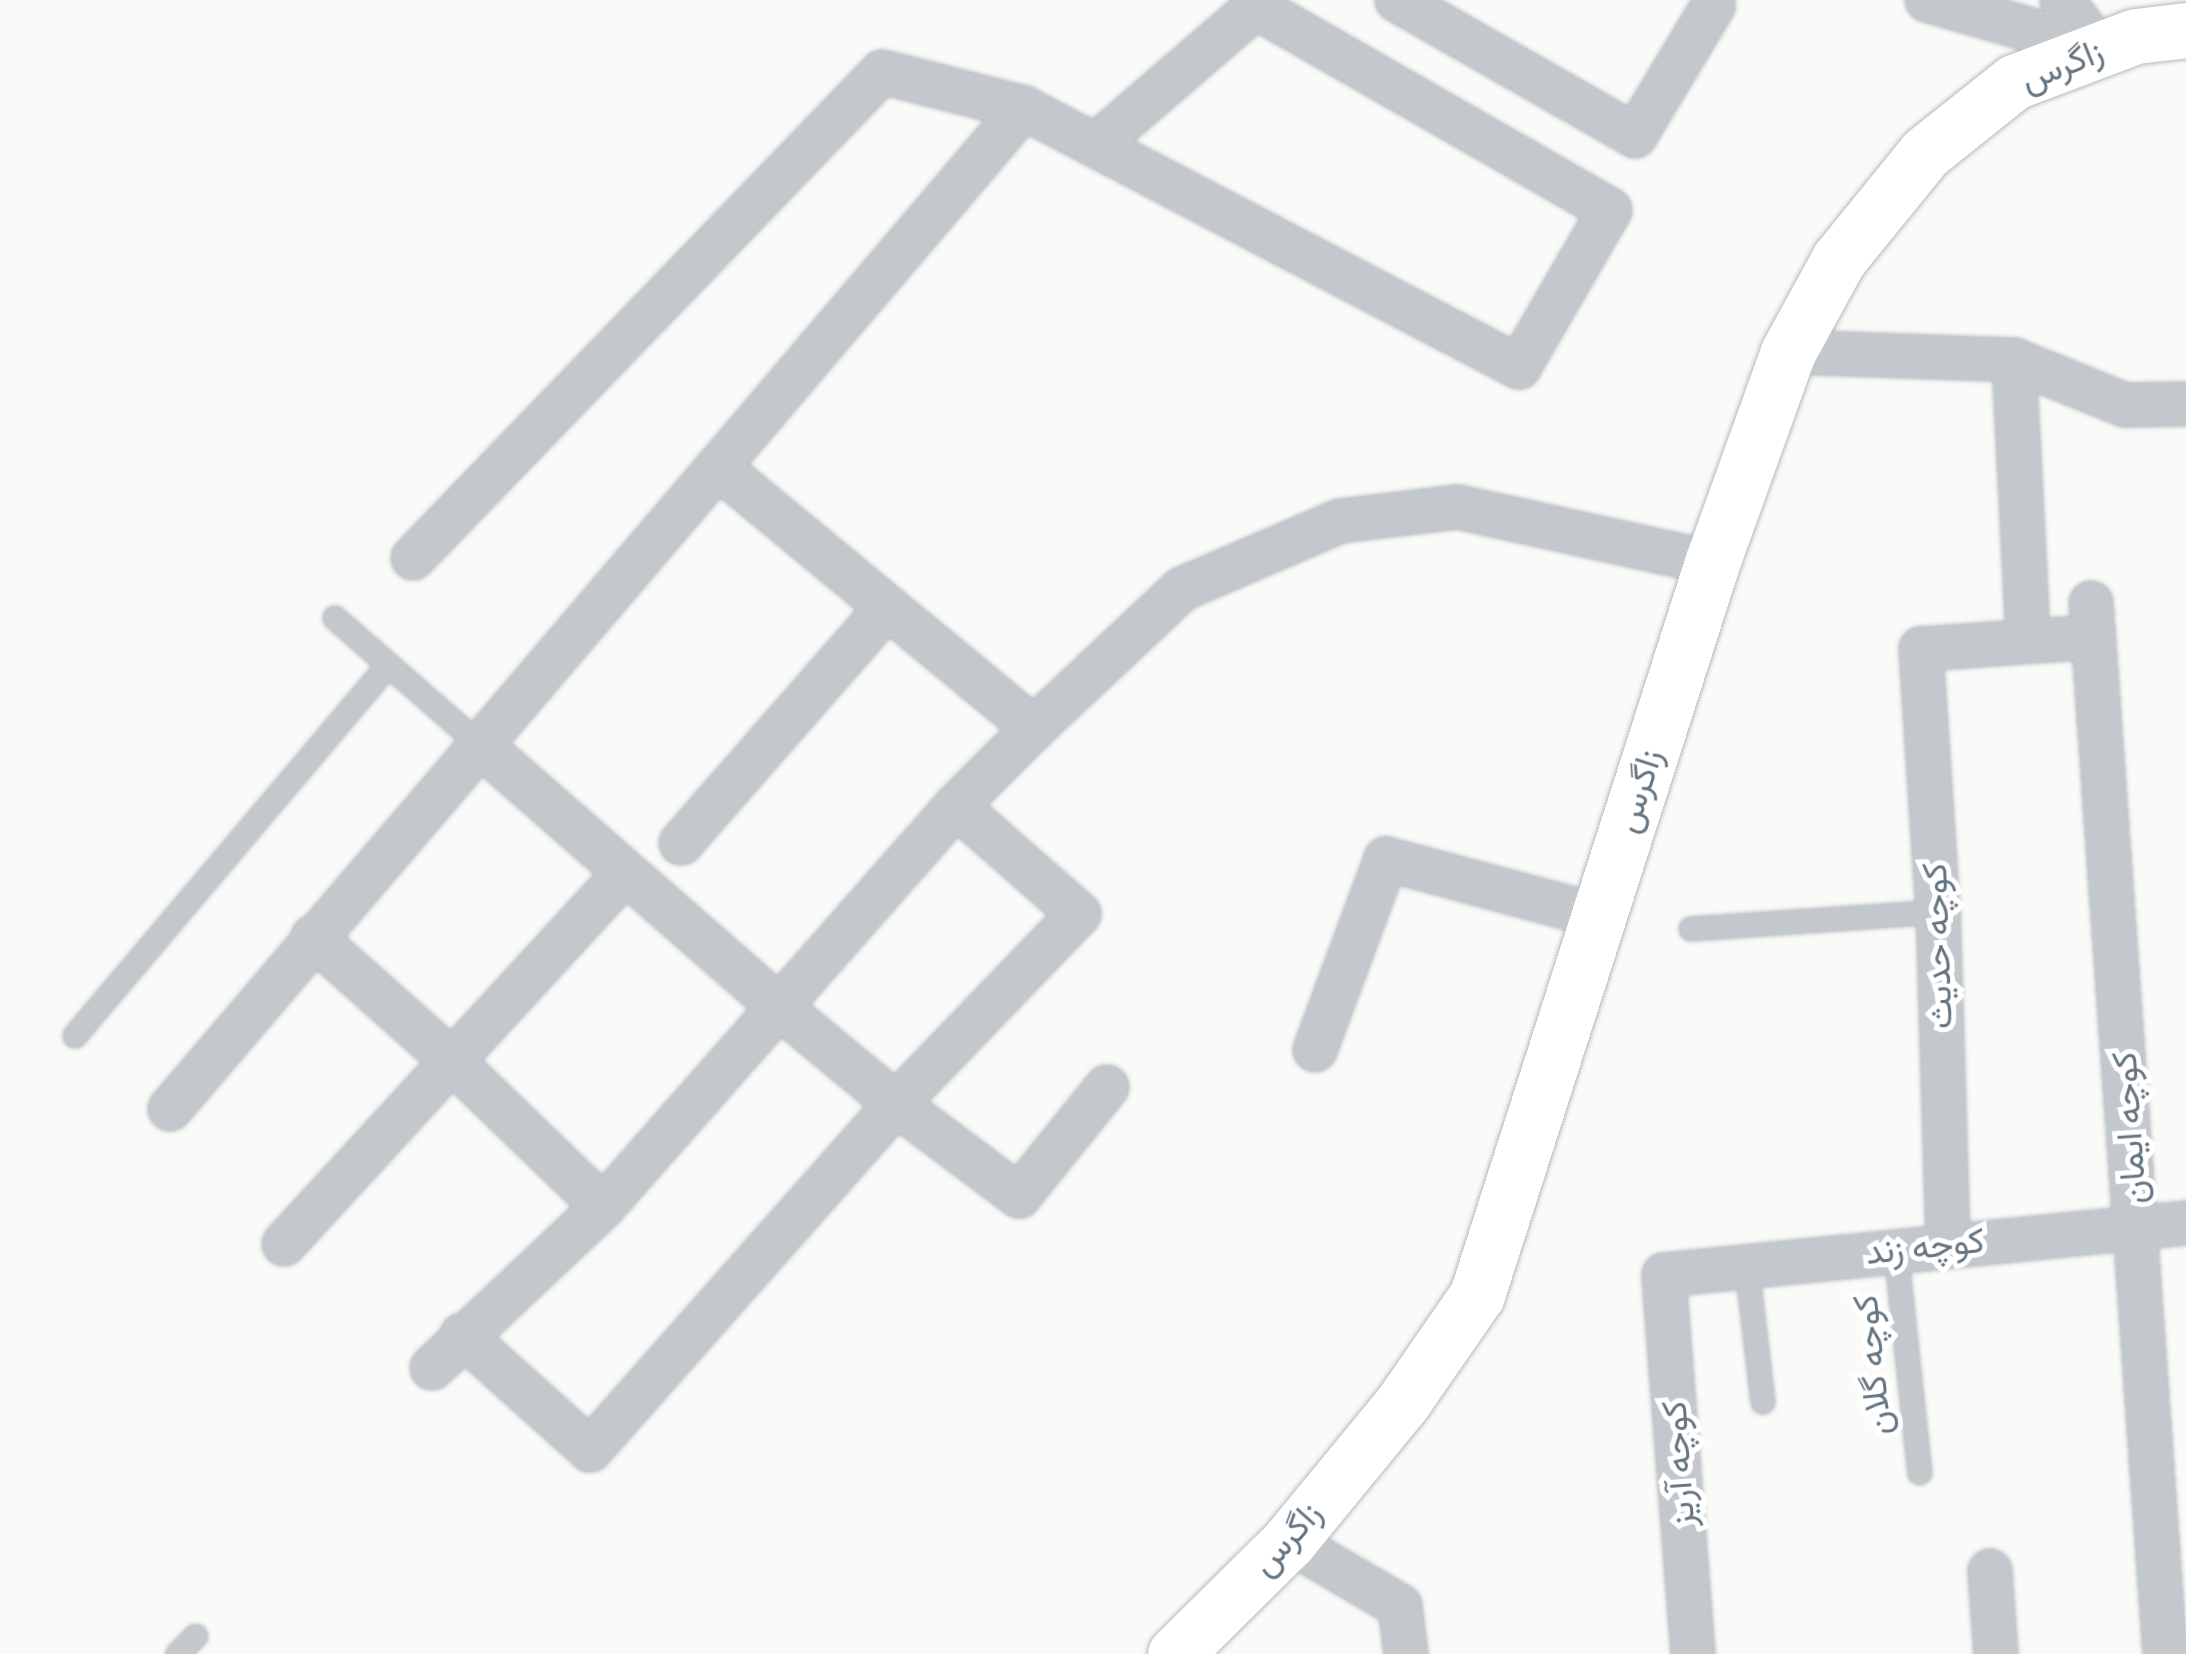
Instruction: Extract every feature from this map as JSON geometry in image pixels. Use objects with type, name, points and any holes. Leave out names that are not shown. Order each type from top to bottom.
[{"type":"street","points":[[1397,0],[1635,136],[1713,6]]},
{"type":"street","points":[[1927,0],[2100,50]]},
{"type":"street","points":[[2062,0],[2100,50]]},
{"type":"street","points":[[413,558],[882,72],[1024,108],[1096,146],[1519,367],[1610,210],[1256,7],[1096,146]]},
{"type":"street","name":"زاگرس","points":[[1175,1654],[1289,1541],[1403,1402],[1477,1296],[1712,563],[1788,352],[1839,259],[1925,153],[2014,82],[2136,36],[2186,30]]},
{"type":"street","points":[[170,1108],[1024,108]]},
{"type":"street","points":[[1788,352],[2014,360],[2125,405],[2186,404]]},
{"type":"street","points":[[2014,360],[2028,641]]},
{"type":"street","points":[[718,466],[1034,728]]},
{"type":"street","points":[[432,1368],[462,1335],[603,1206],[956,806],[1182,589],[1340,521],[1458,507],[1712,563]]},
{"type":"street","points":[[682,843],[886,608]]},
{"type":"street","name":"کوچه ایمان","points":[[2028,641],[2092,620],[2165,1654]]},
{"type":"street","name":"کوچه حدیث","points":[[1948,1244],[1938,912],[1921,649],[2028,641]]},
{"type":"street","points":[[480,745],[778,1006],[896,1104],[1018,1196],[1107,1087]]},
{"type":"street","points":[[462,1335],[590,1450],[896,1104],[1079,914],[956,806]]},
{"type":"street","points":[[1315,1050],[1386,860],[1598,916]]},
{"type":"street","points":[[284,1244],[625,872]]},
{"type":"street","points":[[313,937],[452,1061],[603,1206]]},
{"type":"street","name":"کوچه زند","points":[[1664,1275],[1948,1244],[2186,1224]]},
{"type":"street","name":"کوچه آریز","points":[[1664,1275],[1692,1654]]},
{"type":"street","points":[[1289,1541],[1400,1606],[1406,1654]]},
{"type":"street","points":[[1990,1571],[1996,1654]]},
{"type":"lane","points":[[335,618],[480,745]]},
{"type":"lane","points":[[75,1036],[388,666]]},
{"type":"lane","points":[[1691,928],[1938,912]]},
{"type":"lane","name":"کوچه گلان","points":[[1896,1250],[1920,1473]]},
{"type":"lane","points":[[1747,1266],[1763,1402]]},
{"type":"lane","points":[[178,1654],[196,1636]]}]
